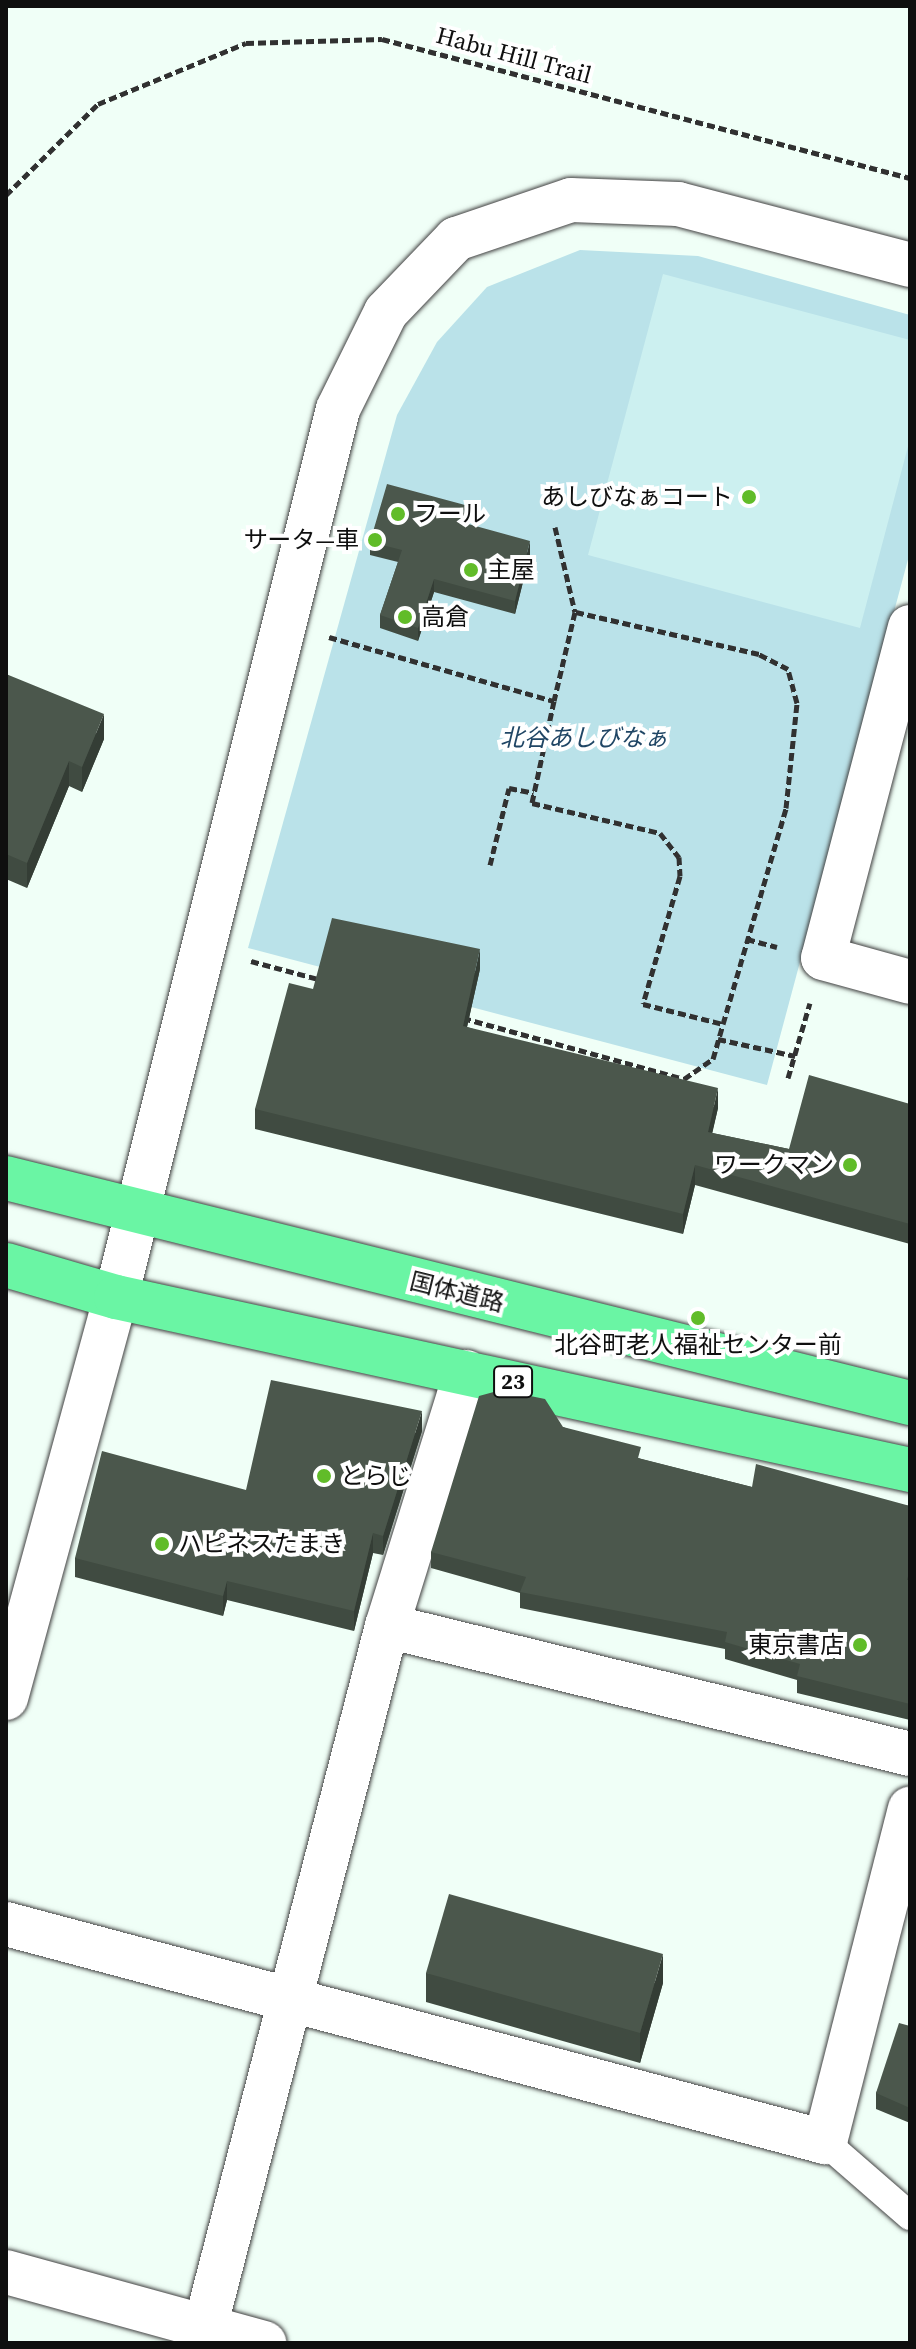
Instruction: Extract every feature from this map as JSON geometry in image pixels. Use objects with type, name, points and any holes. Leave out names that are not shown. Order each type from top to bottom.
[{"type":"main road","name":"国体道路","points":[[6,1178],[136,1214],[910,1403]]},
{"type":"main road","name":"23","points":[[6,1265],[116,1297],[910,1470]]},
{"type":"street","points":[[6,1698],[116,1297],[338,409],[359,357],[417,274],[456,239],[571,200],[678,204],[910,265]]},
{"type":"street","points":[[910,627],[823,958],[910,982]]},
{"type":"street","points":[[203,2335],[387,1626],[466,1372]]},
{"type":"street","points":[[387,1626],[910,1754]]},
{"type":"street","points":[[6,1924],[825,2142],[910,1809]]},
{"type":"street","points":[[6,2272],[203,2335],[264,2343]]},
{"type":"lane","points":[[825,2142],[910,2216]]},
{"type":"path","name":"Habu Hill Trail","points":[[6,195],[98,104],[246,43],[382,39],[910,178]]},
{"type":"path","points":[[555,527],[575,612],[532,803],[660,833],[679,857],[680,876],[643,1004],[723,1024]]},
{"type":"path","points":[[445,1013],[684,1079],[713,1059],[786,808],[797,703],[788,669],[759,654],[575,612]]},
{"type":"path","points":[[285,625],[554,701]]},
{"type":"path","points":[[490,865],[509,788],[534,793]]},
{"type":"path","points":[[204,947],[340,985]]},
{"type":"path","points":[[788,1078],[823,958]]},
{"type":"path","points":[[718,1039],[795,1056]]},
{"type":"green space","name":"北谷あしびなぁ","points":[[580,250],[698,256],[910,315],[910,552],[767,1085],[248,948],[397,415],[437,342],[487,287]]},
{"type":"shaded area","name":"あしびなぁコート","points":[[663,274],[910,340],[910,439],[860,628],[588,555]]},
{"type":"building","points":[[387,484],[465,505],[461,522],[530,541],[515,601],[434,579],[418,628],[380,615],[402,550],[370,542]]},
{"type":"building","points":[[6,674],[104,714],[82,767],[69,761],[27,863],[6,854]]},
{"type":"building","points":[[332,918],[480,949],[463,1026],[718,1088],[708,1132],[789,1149],[809,1075],[910,1104],[910,1224],[695,1165],[683,1214],[255,1109],[289,983],[313,989]]},
{"type":"building","points":[[271,1380],[422,1411],[383,1536],[373,1533],[354,1611],[227,1581],[223,1596],[75,1558],[102,1451],[246,1490]]},
{"type":"building","points":[[501,1390],[545,1399],[563,1427],[641,1447],[638,1458],[752,1487],[756,1464],[910,1506],[910,1569],[907,1580],[910,1580],[910,1704],[797,1676],[800,1664],[725,1642],[727,1632],[520,1592],[526,1577],[431,1552],[479,1396]]},
{"type":"building","points":[[449,1894],[663,1954],[640,2033],[426,1973]]},
{"type":"building","points":[[899,2023],[910,2026],[910,2108],[876,2093]]},
{"type":"place","name":"あしびなぁコート","points":[[749,497]]},
{"type":"place","name":"フール","points":[[398,514]]},
{"type":"place","name":"サータ―車","points":[[375,540]]},
{"type":"place","name":"主屋","points":[[471,570]]},
{"type":"place","name":"高倉","points":[[405,617]]},
{"type":"place","name":"ワークマン","points":[[850,1165]]},
{"type":"place","name":"北谷町老人福祉センター前","points":[[698,1318]]},
{"type":"place","name":"とらじ","points":[[324,1476]]},
{"type":"place","name":"ハピネスたまき","points":[[162,1544]]},
{"type":"place","name":"東京書店","points":[[860,1645]]}]
